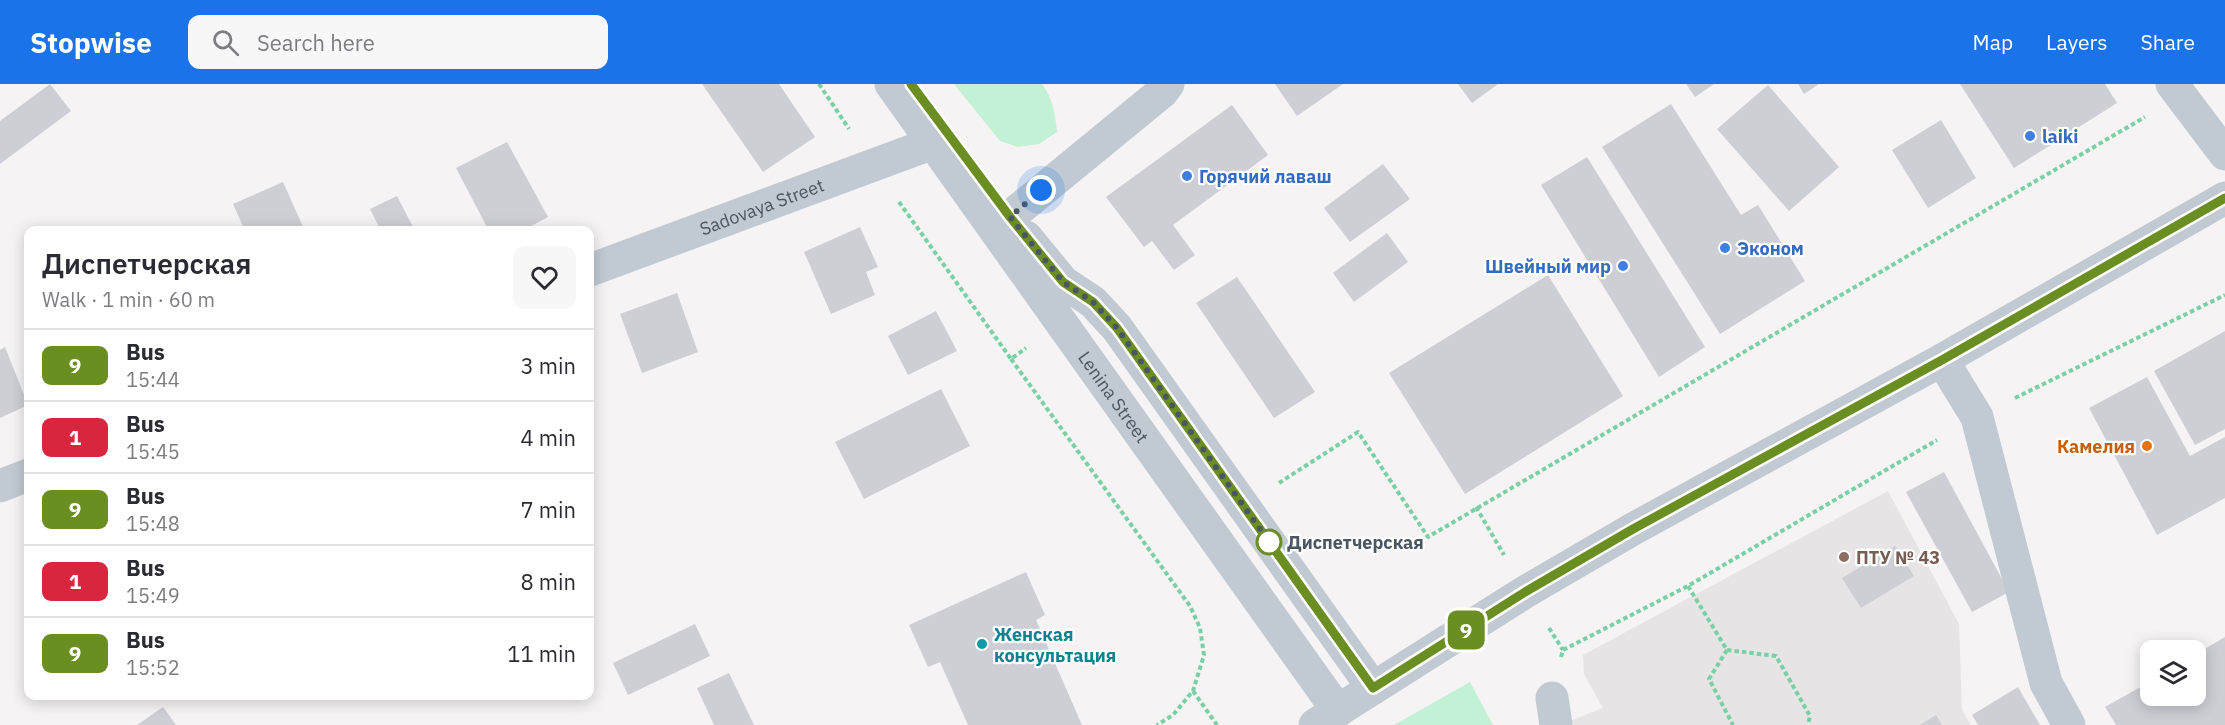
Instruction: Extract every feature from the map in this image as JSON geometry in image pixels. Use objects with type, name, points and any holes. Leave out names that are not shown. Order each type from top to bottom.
[{"type":"street","name":"Lenina Street","points":[[891,84],[933,143],[1002,223],[1063,323],[1326,718]]},
{"type":"street","points":[[911,84],[1002,223],[1063,282],[1093,302],[1117,328],[1373,688]]},
{"type":"street","points":[[1002,223],[1162,92],[1168,84]]},
{"type":"street","points":[[2177,90],[2225,154]]},
{"type":"street","name":"Sadovaya Street","points":[[594,269],[933,143]]},
{"type":"street","points":[[1326,718],[1525,592],[1633,529],[1942,360],[2225,198]]},
{"type":"street","points":[[1942,360],[1977,417],[2046,683],[2069,725]]},
{"type":"street","points":[[0,486],[24,477]]},
{"type":"path","points":[[819,84],[872,166],[1190,606],[1200,628],[1204,655],[1193,691],[1173,715],[1157,725]]},
{"type":"path","points":[[1278,483],[1358,432],[1428,537],[2177,90]]},
{"type":"path","points":[[1554,712],[1563,650],[1688,586],[1977,417],[2225,296]]},
{"type":"path","points":[[1011,359],[1063,323]]},
{"type":"path","points":[[1688,586],[1727,650]]},
{"type":"path","points":[[1727,650],[1709,679],[1733,725]]},
{"type":"path","points":[[1727,650],[1776,656],[1810,716],[1808,725]]},
{"type":"path","points":[[1193,691],[1217,725]]},
{"type":"shaded area","name":"ПТУ № 43","points":[[1888,491],[1959,624],[1962,710],[1971,725],[1560,725],[1603,708],[1584,674],[1583,655]]},
{"type":"green space","points":[[954,84],[1042,84],[1053,106],[1057,132],[1039,144],[1018,147],[1000,141]]},
{"type":"green space","points":[[1470,682],[1493,725],[1394,725]]},
{"type":"building","points":[[50,84],[71,111],[0,164],[0,121]]},
{"type":"building","points":[[702,84],[779,84],[815,137],[763,172]]},
{"type":"building","points":[[1275,84],[1343,84],[1297,116]]},
{"type":"building","points":[[1458,84],[1498,84],[1472,103]]},
{"type":"building","points":[[1686,84],[1714,84],[1695,97]]},
{"type":"building","points":[[1798,84],[1819,84],[1804,94]]},
{"type":"building","name":"laiki","points":[[1960,84],[2105,84],[2117,103],[2014,168]]},
{"type":"building","points":[[1768,85],[1839,167],[1789,211],[1717,129]]},
{"type":"building","name":"Эконом","points":[[1671,104],[1741,215],[1758,205],[1805,281],[1720,334],[1602,147]]},
{"type":"building","name":"Горячий лаваш","points":[[1232,105],[1268,155],[1173,225],[1195,255],[1174,270],[1152,241],[1144,247],[1106,197]]},
{"type":"building","points":[[1941,120],[1976,178],[1928,208],[1892,150]]},
{"type":"building","points":[[507,142],[548,217],[531,226],[486,226],[456,168]]},
{"type":"building","name":"Швейный мир","points":[[1587,157],[1705,347],[1659,377],[1541,185]]},
{"type":"building","points":[[1383,164],[1410,199],[1350,242],[1324,208]]},
{"type":"building","points":[[283,182],[303,226],[243,226],[233,204]]},
{"type":"building","points":[[397,196],[412,226],[378,226],[370,209]]},
{"type":"building","points":[[860,227],[878,267],[866,272],[875,295],[831,314],[804,252]]},
{"type":"building","points":[[1387,233],[1408,262],[1354,302],[1333,273]]},
{"type":"building","points":[[1548,275],[1623,396],[1465,494],[1389,373]]},
{"type":"building","points":[[1237,277],[1315,392],[1274,418],[1196,303]]},
{"type":"building","points":[[677,293],[698,352],[642,373],[620,314]]},
{"type":"building","points":[[936,311],[957,351],[908,375],[888,336]]},
{"type":"building","points":[[2225,331],[2225,429],[2195,445],[2154,371]]},
{"type":"building","points":[[5,347],[24,395],[24,407],[0,418],[0,350]]},
{"type":"building","name":"Камелия","points":[[2147,377],[2190,456],[2225,437],[2225,498],[2157,535],[2089,408]]},
{"type":"building","points":[[941,389],[970,446],[864,499],[835,442]]},
{"type":"building","points":[[1944,472],[2009,592],[1972,612],[1906,492]]},
{"type":"building","points":[[1895,546],[1914,576],[1861,608],[1842,578]]},
{"type":"building","name":"Женская консультация","points":[[1026,572],[1045,615],[1036,620],[1082,725],[968,725],[940,662],[928,667],[909,625]]},
{"type":"building","points":[[695,624],[710,656],[628,695],[613,663]]},
{"type":"building","points":[[2225,637],[2225,725],[2116,725],[2105,707],[2140,687],[2140,706],[2206,706],[2206,648]]},
{"type":"building","points":[[729,673],[754,725],[714,725],[697,688]]},
{"type":"building","points":[[2018,687],[2040,725],[1978,725],[1972,715]]},
{"type":"building","points":[[163,707],[176,725],[137,725]]},
{"type":"building","points":[[1936,715],[1942,725],[1920,725]]},
{"type":"bus line","name":"9","points":[[911,84],[1010,217],[1063,282],[1093,302],[1117,328],[1373,688],[1525,592],[1633,529],[1942,360],[2225,198]]},
{"type":"place","name":"laiki","points":[[2030,136]]},
{"type":"place","name":"Горячий лаваш","points":[[1187,176]]},
{"type":"place","name":"Эконом","points":[[1725,248]]},
{"type":"place","name":"Швейный мир","points":[[1623,266]]},
{"type":"place","name":"Камелия","points":[[2147,446]]},
{"type":"place","name":"Диспетчерская","points":[[1269,542]]},
{"type":"place","name":"ПТУ № 43","points":[[1844,557]]},
{"type":"place","name":"Женская консультация","points":[[982,644]]},
{"type":"route","points":[[1041,190],[1010,217],[1063,282],[1093,302],[1117,328],[1272,546],[1269,542]]}]
